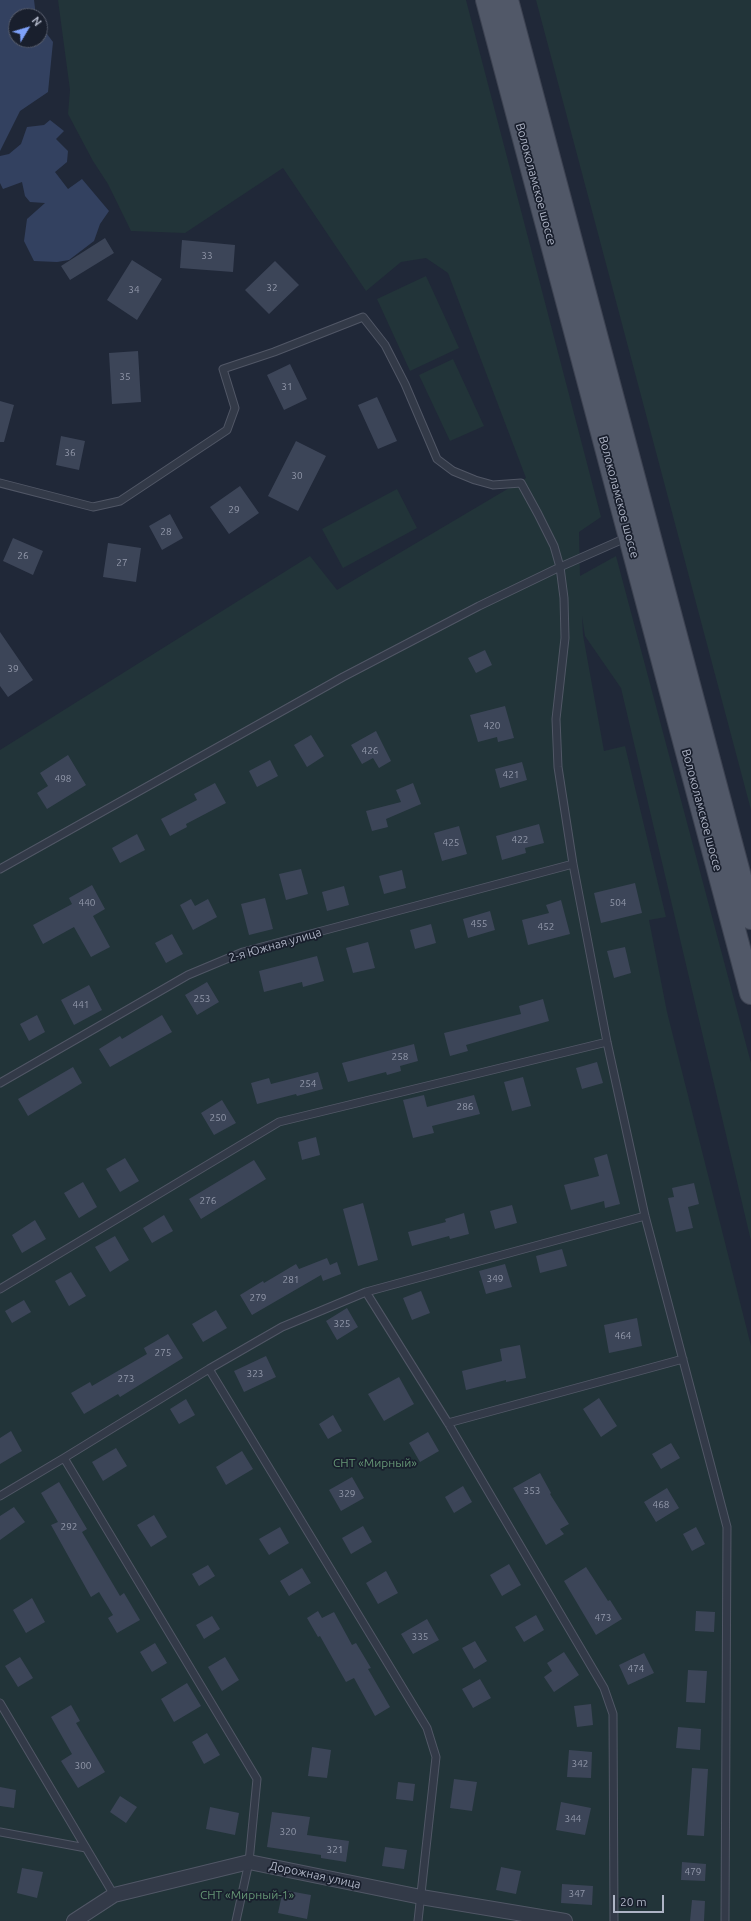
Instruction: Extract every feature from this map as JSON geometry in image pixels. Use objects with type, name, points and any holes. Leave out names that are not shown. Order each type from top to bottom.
[{"type":"main road","name":"Волоколамское шоссе","points":[[487,0],[639,534],[751,918]]},
{"type":"main road","name":"Волоколамское шоссе","points":[[507,0],[751,993]]},
{"type":"street","name":"Дорожная улица","points":[[74,1921],[114,1895],[249,1862],[421,1897],[564,1921]]},
{"type":"lane","points":[[0,483],[93,507],[120,501],[228,430],[235,408],[223,369],[274,352],[363,317],[385,345],[405,384],[437,459],[453,471],[475,480],[494,485],[521,483],[554,546],[560,567],[564,598],[564,638],[556,720],[558,767],[573,864],[607,1042],[645,1216],[727,1527],[725,1921]]},
{"type":"lane","points":[[0,869],[343,678],[478,606],[560,567],[639,534]]},
{"type":"lane","name":"2-я Южная улица","points":[[0,1083],[188,975],[243,952],[573,864]]},
{"type":"lane","points":[[0,1289],[279,1122],[607,1042]]},
{"type":"lane","points":[[0,1496],[209,1369],[282,1327],[366,1292],[645,1216]]},
{"type":"lane","points":[[366,1292],[448,1423],[604,1688],[613,1714],[614,1921]]},
{"type":"lane","points":[[448,1423],[683,1359]]},
{"type":"lane","points":[[209,1369],[427,1728],[436,1757],[418,1921]]},
{"type":"lane","points":[[64,1458],[257,1779],[249,1862],[236,1921]]},
{"type":"lane","points":[[0,1703],[114,1895]]},
{"type":"lane","points":[[0,1832],[86,1848]]},
{"type":"green space","name":"СНТ «Мирный»","points":[[58,0],[466,0],[601,517],[579,532],[580,576],[616,556],[751,1063],[751,1241],[621,688],[585,636],[582,616],[583,635],[604,751],[625,746],[666,917],[649,920],[667,1012],[751,1346],[751,1921],[0,1921],[0,750],[310,556],[337,590],[526,478],[448,273],[426,258],[401,262],[366,291],[283,168],[185,233],[131,231],[108,184],[93,161],[68,114],[70,90]]},
{"type":"green space","points":[[536,0],[751,0],[751,810]]},
{"type":"green space","points":[[426,276],[459,348],[410,371],[377,299]]},
{"type":"green space","points":[[453,359],[484,426],[450,441],[419,375]]},
{"type":"green space","points":[[397,489],[417,528],[343,568],[322,529]]},
{"type":"water","points":[[0,0],[34,0],[35,8],[8,8],[8,48],[48,48],[48,35],[53,42],[48,92],[20,111],[0,151]]},
{"type":"water","points":[[50,120],[64,131],[56,139],[68,151],[67,162],[55,172],[68,189],[82,179],[109,211],[100,224],[94,241],[69,260],[57,262],[34,261],[24,241],[27,219],[45,203],[30,202],[25,196],[22,182],[3,189],[0,183],[0,156],[9,154],[21,144],[27,127],[44,125]]},
{"type":"building","points":[[105,238],[114,253],[70,280],[61,266]]},
{"type":"building","points":[[182,240],[235,245],[233,272],[180,268]]},
{"type":"building","points":[[132,260],[162,279],[137,320],[107,300]]},
{"type":"building","points":[[275,261],[299,285],[269,314],[245,290]]},
{"type":"building","points":[[138,351],[141,402],[112,404],[109,353]]},
{"type":"building","points":[[290,364],[307,399],[284,410],[267,375]]},
{"type":"building","points":[[377,397],[397,441],[378,449],[358,405]]},
{"type":"building","points":[[0,401],[14,405],[4,442],[0,442]]},
{"type":"building","points":[[61,436],[85,441],[79,470],[56,465]]},
{"type":"building","points":[[296,441],[326,456],[298,511],[268,496]]},
{"type":"building","points":[[240,486],[259,513],[229,534],[210,507]]},
{"type":"building","points":[[170,514],[183,538],[162,550],[149,526]]},
{"type":"building","points":[[13,538],[43,551],[33,575],[3,561]]},
{"type":"building","points":[[108,543],[141,548],[136,582],[103,577]]},
{"type":"building","points":[[0,632],[33,680],[8,697],[0,686]]},
{"type":"building","points":[[485,650],[492,665],[476,673],[468,658]]},
{"type":"building","points":[[505,706],[514,738],[498,742],[497,737],[478,742],[470,715]]},
{"type":"building","points":[[376,731],[391,761],[379,768],[373,758],[362,764],[351,745]]},
{"type":"building","points":[[311,735],[324,756],[307,767],[294,745]]},
{"type":"building","points":[[68,755],[86,785],[47,809],[37,793],[48,786],[40,773]]},
{"type":"building","points":[[270,760],[278,776],[257,787],[249,771]]},
{"type":"building","points":[[522,762],[527,780],[500,788],[495,769]]},
{"type":"building","points":[[215,783],[226,803],[186,824],[187,827],[170,836],[161,819],[197,800],[194,794]]},
{"type":"building","points":[[413,783],[421,804],[386,819],[388,827],[372,831],[366,811],[401,802],[396,790]]},
{"type":"building","points":[[539,824],[544,843],[525,848],[526,853],[502,860],[496,836]]},
{"type":"building","points":[[459,826],[467,854],[442,861],[434,833]]},
{"type":"building","points":[[137,834],[145,850],[120,863],[112,848]]},
{"type":"building","points":[[301,869],[308,894],[286,900],[279,874]]},
{"type":"building","points":[[402,870],[406,888],[384,894],[379,876]]},
{"type":"building","points":[[635,883],[642,913],[601,923],[594,893]]},
{"type":"building","points":[[92,885],[105,909],[93,916],[110,947],[91,957],[74,927],[43,944],[33,925],[72,904],[69,898]]},
{"type":"building","points":[[344,886],[349,905],[327,911],[322,892]]},
{"type":"building","points":[[265,898],[273,929],[249,935],[241,904]]},
{"type":"building","points":[[191,899],[195,906],[208,899],[217,917],[193,930],[180,905]]},
{"type":"building","points":[[561,900],[570,934],[528,945],[522,920],[549,913],[546,905]]},
{"type":"building","points":[[490,911],[495,930],[468,938],[463,919]]},
{"type":"building","points":[[431,924],[436,943],[415,949],[410,930]]},
{"type":"building","points":[[172,934],[183,954],[166,963],[155,943]]},
{"type":"building","points":[[368,942],[375,968],[353,973],[346,948]]},
{"type":"building","points":[[625,947],[631,973],[614,978],[607,951]]},
{"type":"building","points":[[317,956],[324,981],[303,987],[302,982],[264,992],[259,971]]},
{"type":"building","points":[[207,982],[219,1002],[197,1015],[185,995]]},
{"type":"building","points":[[89,985],[102,1010],[74,1025],[61,1000]]},
{"type":"building","points":[[543,999],[549,1021],[466,1045],[468,1051],[450,1056],[444,1033],[521,1014],[519,1006]]},
{"type":"building","points":[[37,1015],[45,1032],[29,1041],[20,1024]]},
{"type":"building","points":[[162,1015],[172,1032],[110,1067],[99,1049],[120,1036],[122,1039]]},
{"type":"building","points":[[414,1044],[418,1061],[400,1066],[401,1071],[387,1075],[386,1072],[348,1082],[342,1063]]},
{"type":"building","points":[[597,1062],[603,1083],[582,1089],[576,1068]]},
{"type":"building","points":[[73,1067],[82,1083],[28,1116],[18,1099]]},
{"type":"building","points":[[318,1072],[323,1089],[257,1104],[251,1083],[269,1078],[271,1084]]},
{"type":"building","points":[[523,1077],[531,1106],[512,1111],[504,1082]]},
{"type":"building","points":[[424,1095],[427,1107],[474,1095],[480,1114],[432,1126],[434,1133],[413,1138],[403,1100]]},
{"type":"building","points":[[222,1100],[236,1123],[214,1135],[201,1113]]},
{"type":"building","points":[[316,1137],[320,1155],[302,1160],[298,1142]]},
{"type":"building","points":[[607,1154],[620,1204],[605,1208],[604,1201],[571,1210],[564,1185],[599,1176],[594,1158]]},
{"type":"building","points":[[125,1158],[139,1181],[120,1192],[106,1169]]},
{"type":"building","points":[[254,1160],[266,1179],[201,1219],[189,1199]]},
{"type":"building","points":[[83,1182],[97,1207],[79,1218],[64,1193]]},
{"type":"building","points":[[694,1183],[699,1204],[688,1207],[693,1228],[676,1232],[668,1198],[674,1197],[672,1188]]},
{"type":"building","points":[[363,1203],[378,1260],[358,1266],[343,1209]]},
{"type":"building","points":[[512,1205],[517,1223],[495,1229],[490,1211]]},
{"type":"building","points":[[464,1213],[469,1234],[450,1239],[449,1236],[412,1246],[408,1232],[446,1222],[445,1219]]},
{"type":"building","points":[[164,1215],[173,1231],[152,1243],[143,1228]]},
{"type":"building","points":[[35,1220],[46,1239],[22,1253],[12,1235]]},
{"type":"building","points":[[115,1236],[129,1260],[110,1272],[95,1247]]},
{"type":"building","points":[[562,1249],[567,1266],[540,1273],[536,1256]]},
{"type":"building","points":[[327,1258],[330,1265],[337,1262],[341,1274],[323,1281],[321,1275],[252,1315],[240,1295],[296,1264],[299,1269]]},
{"type":"building","points":[[505,1264],[512,1287],[486,1294],[479,1271]]},
{"type":"building","points":[[71,1272],[86,1296],[69,1306],[55,1281]]},
{"type":"building","points":[[421,1291],[430,1313],[412,1320],[403,1298]]},
{"type":"building","points":[[24,1300],[31,1312],[12,1323],[5,1311]]},
{"type":"building","points":[[347,1308],[358,1327],[337,1340],[326,1321]]},
{"type":"building","points":[[216,1310],[227,1328],[203,1342],[192,1324]]},
{"type":"building","points":[[637,1318],[642,1346],[609,1353],[604,1325]]},
{"type":"building","points":[[168,1334],[183,1358],[120,1397],[118,1394],[84,1414],[71,1393],[90,1382],[92,1386],[147,1354],[144,1348]]},
{"type":"building","points":[[520,1345],[526,1378],[506,1382],[506,1380],[466,1390],[462,1371],[502,1361],[500,1349]]},
{"type":"building","points":[[266,1356],[276,1377],[244,1392],[234,1371]]},
{"type":"building","points":[[399,1377],[414,1404],[384,1421],[368,1394]]},
{"type":"building","points":[[599,1398],[617,1426],[601,1437],[583,1409]]},
{"type":"building","points":[[186,1399],[195,1415],[179,1424],[170,1409]]},
{"type":"building","points":[[333,1415],[342,1431],[328,1439],[319,1424]]},
{"type":"building","points":[[11,1431],[22,1451],[0,1464],[0,1438]]},
{"type":"building","points":[[428,1432],[439,1451],[420,1462],[409,1443]]},
{"type":"building","points":[[671,1443],[680,1458],[661,1469],[652,1454]]},
{"type":"building","points":[[116,1448],[127,1466],[103,1481],[92,1462]]},
{"type":"building","points":[[242,1451],[253,1469],[226,1485],[216,1467]]},
{"type":"building","points":[[540,1473],[551,1493],[550,1494],[569,1524],[560,1529],[564,1534],[546,1545],[513,1488]]},
{"type":"building","points":[[352,1477],[364,1498],[341,1511],[329,1490]]},
{"type":"building","points":[[59,1482],[87,1529],[82,1532],[120,1596],[124,1593],[140,1620],[117,1633],[108,1618],[113,1615],[99,1592],[91,1597],[51,1525],[58,1522],[41,1493]]},
{"type":"building","points":[[463,1486],[472,1502],[454,1513],[445,1497]]},
{"type":"building","points":[[667,1488],[679,1508],[656,1522],[644,1502]]},
{"type":"building","points":[[14,1507],[25,1522],[0,1540],[0,1516]]},
{"type":"building","points":[[154,1515],[167,1537],[151,1547],[137,1525]]},
{"type":"building","points":[[363,1526],[372,1542],[351,1554],[342,1538]]},
{"type":"building","points":[[280,1527],[289,1543],[269,1555],[259,1539]]},
{"type":"building","points":[[696,1527],[705,1544],[692,1551],[683,1534]]},
{"type":"building","points":[[509,1564],[521,1585],[502,1596],[490,1575]]},
{"type":"building","points":[[208,1565],[215,1576],[199,1586],[192,1574]]},
{"type":"building","points":[[586,1567],[608,1601],[610,1600],[622,1619],[596,1635],[564,1581]]},
{"type":"building","points":[[302,1568],[311,1583],[289,1596],[280,1581]]},
{"type":"building","points":[[386,1571],[398,1593],[378,1604],[366,1583]]},
{"type":"building","points":[[32,1598],[45,1622],[26,1633],[13,1610]]},
{"type":"building","points":[[318,1611],[322,1618],[334,1612],[352,1645],[356,1643],[371,1668],[368,1669],[390,1707],[375,1716],[354,1678],[346,1682],[320,1636],[318,1637],[307,1618]]},
{"type":"building","points":[[696,1611],[715,1612],[714,1632],[695,1631]]},
{"type":"building","points":[[536,1615],[544,1630],[524,1642],[515,1627]]},
{"type":"building","points":[[212,1616],[220,1629],[204,1639],[196,1625]]},
{"type":"building","points":[[427,1619],[439,1640],[413,1654],[401,1634]]},
{"type":"building","points":[[475,1641],[487,1661],[474,1669],[462,1648]]},
{"type":"building","points":[[155,1643],[167,1663],[152,1672],[140,1652]]},
{"type":"building","points":[[564,1652],[579,1675],[554,1692],[544,1677],[552,1671],[547,1663]]},
{"type":"building","points":[[644,1653],[654,1673],[628,1685],[619,1665]]},
{"type":"building","points":[[20,1657],[33,1678],[18,1687],[5,1666]]},
{"type":"building","points":[[225,1657],[239,1680],[222,1691],[208,1667]]},
{"type":"building","points":[[688,1670],[707,1671],[705,1703],[686,1702]]},
{"type":"building","points":[[480,1679],[491,1698],[473,1708],[462,1689]]},
{"type":"building","points":[[187,1683],[201,1706],[174,1722],[161,1699]]},
{"type":"building","points":[[591,1704],[593,1725],[577,1727],[574,1706]]},
{"type":"building","points":[[71,1705],[80,1721],[76,1723],[105,1772],[78,1788],[61,1761],[72,1754],[51,1717]]},
{"type":"building","points":[[678,1727],[701,1729],[700,1750],[676,1748]]},
{"type":"building","points":[[207,1733],[220,1755],[204,1764],[192,1742]]},
{"type":"building","points":[[312,1747],[331,1750],[327,1778],[308,1776]]},
{"type":"building","points":[[569,1750],[592,1752],[591,1778],[567,1777]]},
{"type":"building","points":[[692,1768],[708,1769],[704,1836],[687,1835]]},
{"type":"building","points":[[454,1779],[477,1782],[472,1811],[450,1808]]},
{"type":"building","points":[[398,1782],[415,1784],[413,1801],[396,1799]]},
{"type":"building","points":[[0,1787],[16,1790],[14,1808],[0,1806]]},
{"type":"building","points":[[120,1796],[137,1807],[126,1823],[110,1812]]},
{"type":"building","points":[[561,1802],[591,1808],[585,1835],[556,1830]]},
{"type":"building","points":[[210,1807],[239,1813],[235,1835],[206,1829]]},
{"type":"building","points":[[272,1812],[310,1817],[307,1835],[349,1841],[346,1862],[321,1858],[321,1855],[267,1847]]},
{"type":"building","points":[[385,1847],[407,1850],[404,1869],[382,1866]]},
{"type":"building","points":[[682,1862],[706,1864],[705,1881],[681,1880]]},
{"type":"building","points":[[501,1867],[521,1871],[516,1894],[496,1890]]},
{"type":"building","points":[[22,1868],[43,1872],[37,1898],[17,1893]]},
{"type":"building","points":[[562,1884],[593,1886],[592,1905],[561,1903]]},
{"type":"building","points":[[283,1890],[311,1895],[307,1919],[278,1913]]},
{"type":"building","points":[[692,1900],[705,1901],[704,1921],[690,1921]]},
{"type":"park label","name":"СНТ «Мирный-1»","points":[[247,1895]]}]
